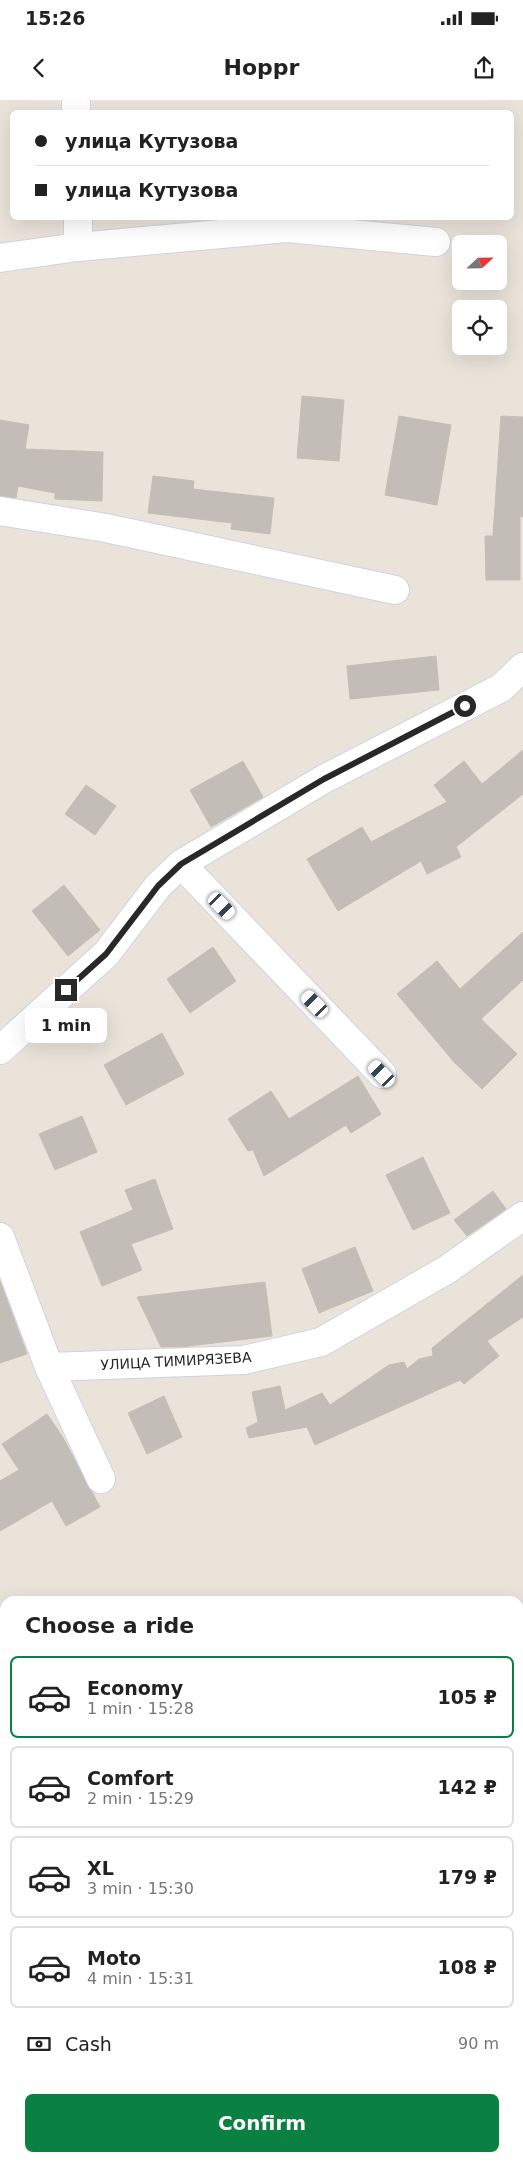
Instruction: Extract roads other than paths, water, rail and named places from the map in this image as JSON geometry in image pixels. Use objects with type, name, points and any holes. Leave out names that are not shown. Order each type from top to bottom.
[{"type":"street","points":[[78,220],[78,247]]},
{"type":"street","points":[[0,258],[78,247],[287,228],[436,242]]},
{"type":"street","points":[[0,512],[106,528],[395,590]]},
{"type":"street","points":[[0,1050],[106,954],[158,886],[181,864],[324,779],[500,688],[523,666]]},
{"type":"street","points":[[181,864],[382,1074]]},
{"type":"street","name":"УЛИЦА ТИМИРЯЗЕВА","points":[[49,1367],[244,1360],[321,1342],[448,1269],[523,1216]]},
{"type":"street","points":[[0,1238],[49,1367],[101,1479]]}]
